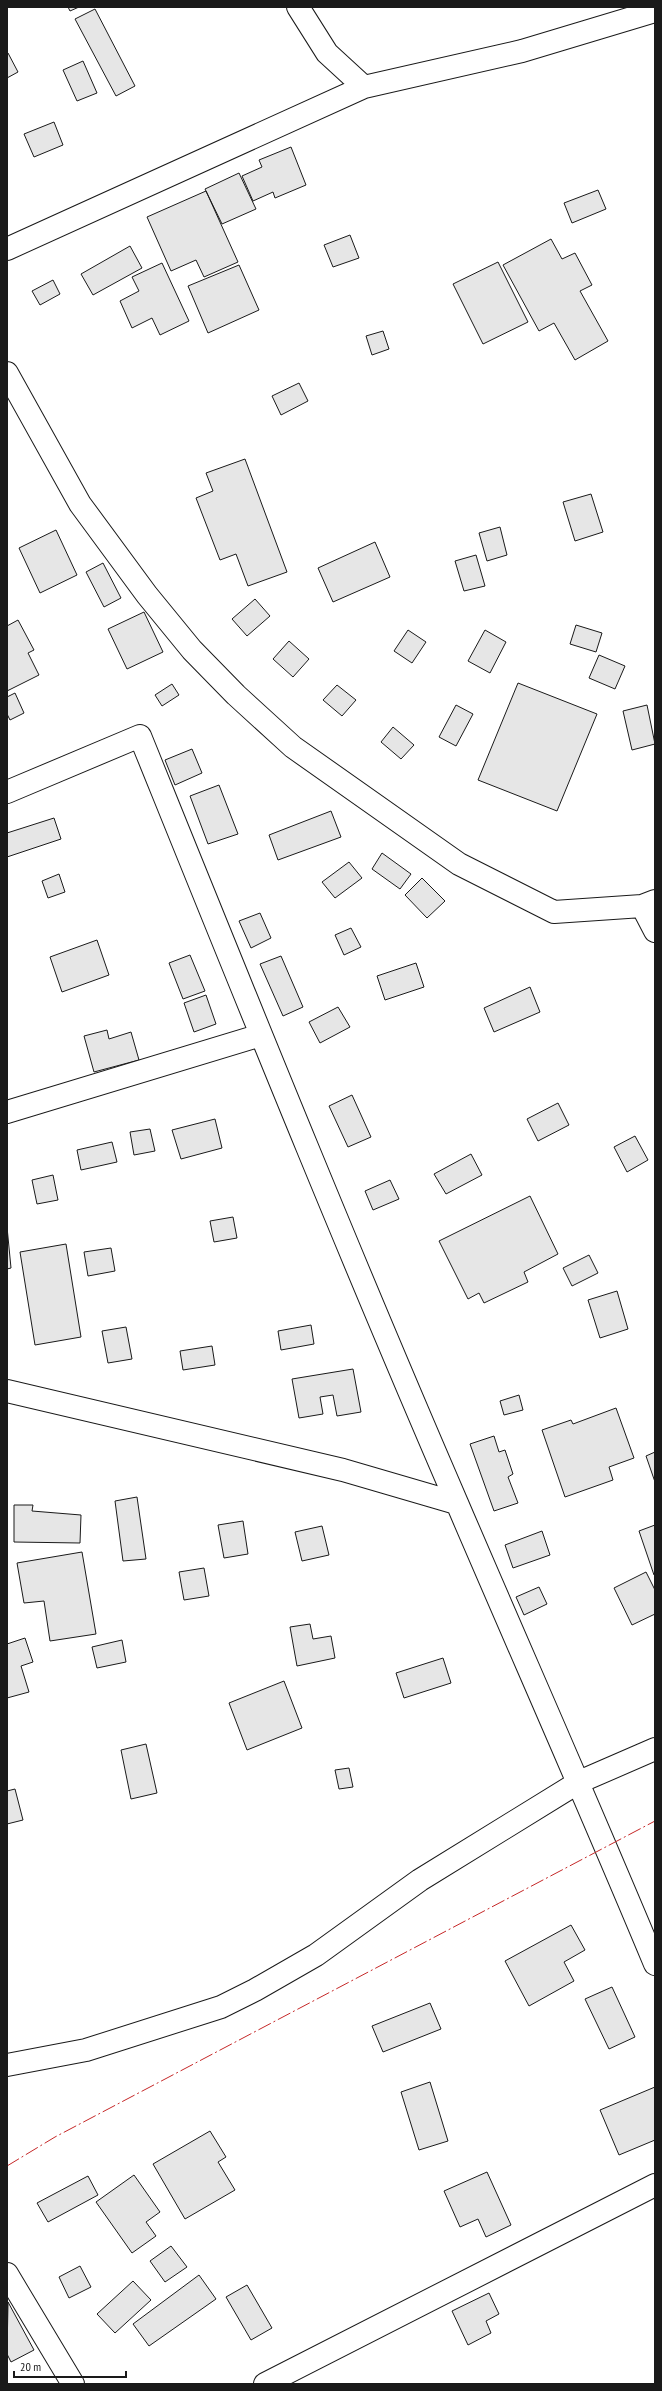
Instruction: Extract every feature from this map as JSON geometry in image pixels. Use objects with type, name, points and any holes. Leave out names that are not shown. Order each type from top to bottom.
[{"type":"street","points":[[298,7],[327,53],[364,87]]},
{"type":"street","points":[[7,249],[364,87],[522,50],[655,11]]},
{"type":"street","points":[[7,373],[80,504],[147,595],[197,655],[236,695],[293,747],[459,864],[554,912],[648,904],[655,931]]},
{"type":"street","points":[[7,792],[140,736],[261,1035],[456,1503],[579,1782],[655,1964]]},
{"type":"street","points":[[7,1112],[261,1035]]},
{"type":"street","points":[[7,1391],[343,1470],[456,1503]]},
{"type":"street","points":[[7,2065],[86,2050],[221,2007],[255,1990],[316,1955],[420,1880],[579,1782],[655,1748]]},
{"type":"street","points":[[265,2384],[655,2185]]},
{"type":"street","points":[[7,2274],[73,2384]]},
{"type":"building","points":[[68,7],[79,7],[70,11]]},
{"type":"building","points":[[95,9],[135,86],[116,96],[75,19]]},
{"type":"building","points":[[8,53],[18,72],[7,78],[7,54]]},
{"type":"building","points":[[83,61],[97,93],[77,101],[63,70]]},
{"type":"building","points":[[54,122],[63,145],[34,157],[24,134]]},
{"type":"building","points":[[291,147],[306,185],[275,198],[273,192],[253,201],[242,176],[262,167],[259,160]]},
{"type":"building","points":[[239,173],[256,209],[222,224],[205,189]]},
{"type":"building","points":[[598,190],[606,209],[572,223],[564,203]]},
{"type":"building","points":[[206,191],[238,262],[204,277],[196,260],[171,271],[147,217]]},
{"type":"building","points":[[350,235],[359,258],[333,267],[324,245]]},
{"type":"building","points":[[551,239],[562,259],[575,253],[592,285],[580,291],[608,341],[575,360],[554,323],[539,331],[503,265]]},
{"type":"building","points":[[130,246],[142,268],[93,295],[81,274]]},
{"type":"building","points":[[498,262],[528,322],[483,344],[453,284]]},
{"type":"building","points":[[162,263],[189,321],[160,335],[152,318],[132,328],[120,301],[139,291],[132,277]]},
{"type":"building","points":[[239,265],[259,310],[208,333],[188,286]]},
{"type":"building","points":[[53,280],[60,294],[40,305],[32,291]]},
{"type":"building","points":[[383,331],[389,349],[372,355],[366,336]]},
{"type":"building","points":[[299,383],[308,401],[281,415],[272,396]]},
{"type":"building","points":[[245,459],[287,572],[248,586],[236,554],[220,560],[196,498],[213,491],[206,473]]},
{"type":"building","points":[[591,494],[603,532],[575,541],[563,502]]},
{"type":"building","points":[[500,527],[507,555],[487,561],[479,533]]},
{"type":"building","points":[[56,530],[77,575],[40,593],[19,548]]},
{"type":"building","points":[[375,542],[390,577],[333,602],[318,568]]},
{"type":"building","points":[[476,555],[485,586],[464,591],[455,561]]},
{"type":"building","points":[[103,563],[121,598],[104,607],[86,572]]},
{"type":"building","points":[[255,599],[270,616],[247,636],[232,619]]},
{"type":"building","points":[[144,612],[163,652],[127,669],[108,629]]},
{"type":"building","points":[[18,620],[34,650],[28,653],[39,675],[7,691],[7,626]]},
{"type":"building","points":[[576,625],[602,633],[596,652],[570,644]]},
{"type":"building","points":[[408,630],[426,642],[412,663],[394,651]]},
{"type":"building","points":[[485,630],[506,642],[490,673],[468,661]]},
{"type":"building","points":[[289,641],[309,659],[293,677],[273,659]]},
{"type":"building","points":[[599,655],[625,666],[615,689],[589,678]]},
{"type":"building","points":[[518,683],[597,714],[557,811],[478,780]]},
{"type":"building","points":[[172,684],[179,695],[162,706],[155,695]]},
{"type":"building","points":[[337,685],[356,700],[342,716],[323,700]]},
{"type":"building","points":[[15,693],[24,713],[10,720],[7,714],[7,697]]},
{"type":"building","points":[[456,705],[473,714],[456,746],[439,737]]},
{"type":"building","points":[[647,705],[655,744],[632,750],[623,711]]},
{"type":"building","points":[[393,727],[414,745],[401,759],[381,742]]},
{"type":"building","points":[[192,749],[202,773],[175,785],[165,760]]},
{"type":"building","points":[[219,785],[238,834],[208,844],[190,796]]},
{"type":"building","points":[[331,811],[341,837],[278,860],[269,835]]},
{"type":"building","points":[[54,818],[61,839],[7,857],[7,833]]},
{"type":"building","points":[[382,853],[411,874],[400,889],[372,869]]},
{"type":"building","points":[[349,862],[362,878],[335,898],[322,882]]},
{"type":"building","points":[[59,874],[65,892],[48,898],[42,881]]},
{"type":"building","points":[[422,878],[445,901],[427,918],[405,895]]},
{"type":"building","points":[[260,913],[271,938],[251,948],[239,921]]},
{"type":"building","points":[[351,928],[361,947],[344,955],[335,935]]},
{"type":"building","points":[[97,940],[109,975],[62,992],[50,957]]},
{"type":"building","points":[[190,955],[205,991],[183,999],[169,963]]},
{"type":"building","points":[[281,956],[303,1007],[283,1016],[260,964]]},
{"type":"building","points":[[416,963],[424,987],[385,1000],[377,976]]},
{"type":"building","points":[[530,987],[540,1012],[494,1032],[484,1008]]},
{"type":"building","points":[[206,995],[216,1024],[194,1032],[184,1003]]},
{"type":"building","points":[[338,1007],[350,1027],[320,1043],[309,1022]]},
{"type":"building","points":[[107,1030],[109,1039],[131,1032],[139,1060],[94,1072],[84,1036]]},
{"type":"building","points":[[352,1095],[371,1137],[348,1147],[329,1106]]},
{"type":"building","points":[[558,1103],[569,1125],[538,1141],[527,1119]]},
{"type":"building","points":[[215,1119],[222,1148],[181,1159],[172,1130]]},
{"type":"building","points":[[150,1129],[155,1151],[134,1155],[130,1132]]},
{"type":"building","points":[[635,1136],[648,1160],[627,1172],[614,1147]]},
{"type":"building","points":[[112,1142],[117,1162],[81,1170],[77,1150]]},
{"type":"building","points":[[471,1154],[482,1175],[446,1194],[434,1174]]},
{"type":"building","points":[[53,1175],[58,1200],[37,1204],[32,1180]]},
{"type":"building","points":[[390,1180],[399,1199],[373,1210],[365,1191]]},
{"type":"building","points":[[530,1196],[558,1254],[524,1272],[528,1282],[484,1303],[479,1293],[468,1299],[439,1241]]},
{"type":"building","points":[[233,1217],[237,1238],[214,1242],[210,1221]]},
{"type":"building","points":[[7,1227],[11,1268],[7,1269]]},
{"type":"building","points":[[66,1244],[81,1337],[35,1345],[20,1252]]},
{"type":"building","points":[[111,1248],[115,1271],[88,1276],[84,1252]]},
{"type":"building","points":[[589,1255],[598,1273],[572,1286],[563,1268]]},
{"type":"building","points":[[617,1291],[628,1329],[600,1338],[588,1300]]},
{"type":"building","points":[[311,1325],[314,1344],[281,1350],[278,1331]]},
{"type":"building","points":[[126,1327],[132,1359],[108,1363],[102,1331]]},
{"type":"building","points":[[212,1346],[215,1365],[183,1370],[180,1351]]},
{"type":"building","points":[[353,1369],[361,1412],[337,1416],[333,1395],[320,1397],[323,1414],[299,1418],[292,1379]]},
{"type":"building","points":[[519,1395],[523,1410],[504,1415],[500,1401]]},
{"type":"building","points":[[616,1408],[634,1458],[609,1467],[613,1480],[565,1497],[542,1430],[571,1420],[573,1424]]},
{"type":"building","points":[[494,1436],[499,1452],[505,1450],[513,1474],[508,1477],[518,1503],[494,1511],[470,1444]]},
{"type":"building","points":[[655,1452],[655,1482],[646,1456]]},
{"type":"building","points":[[137,1497],[146,1559],[123,1561],[115,1501]]},
{"type":"building","points":[[14,1505],[33,1505],[32,1511],[81,1515],[80,1543],[14,1542]]},
{"type":"building","points":[[243,1521],[248,1554],[224,1558],[218,1525]]},
{"type":"building","points":[[655,1525],[655,1575],[654,1575],[639,1531]]},
{"type":"building","points":[[322,1526],[329,1555],[302,1561],[295,1532]]},
{"type":"building","points":[[542,1531],[550,1555],[513,1568],[505,1545]]},
{"type":"building","points":[[82,1552],[96,1634],[50,1641],[44,1601],[24,1603],[17,1563]]},
{"type":"building","points":[[204,1568],[209,1596],[184,1600],[179,1572]]},
{"type":"building","points":[[646,1572],[655,1590],[655,1614],[632,1625],[614,1588]]},
{"type":"building","points":[[539,1587],[547,1604],[524,1615],[516,1597]]},
{"type":"building","points":[[310,1624],[313,1639],[331,1636],[335,1658],[297,1666],[290,1627]]},
{"type":"building","points":[[25,1638],[33,1662],[21,1666],[29,1692],[7,1698],[7,1644]]},
{"type":"building","points":[[122,1640],[126,1662],[97,1668],[92,1647]]},
{"type":"building","points":[[443,1658],[451,1683],[404,1698],[396,1673]]},
{"type":"building","points":[[284,1681],[302,1728],[247,1750],[229,1703]]},
{"type":"building","points":[[146,1744],[157,1793],[131,1799],[121,1750]]},
{"type":"building","points":[[349,1768],[353,1787],[339,1789],[335,1770]]},
{"type":"building","points":[[15,1789],[23,1820],[7,1824],[7,1791]]},
{"type":"building","points":[[571,1925],[585,1950],[564,1962],[574,1981],[529,2006],[505,1961]]},
{"type":"building","points":[[612,1987],[635,2037],[609,2049],[585,1999]]},
{"type":"building","points":[[430,2003],[441,2029],[383,2052],[372,2026]]},
{"type":"building","points":[[430,2082],[448,2141],[419,2150],[401,2092]]},
{"type":"building","points":[[655,2087],[655,2140],[619,2155],[600,2110]]},
{"type":"building","points":[[210,2131],[226,2157],[218,2162],[235,2190],[185,2219],[153,2164]]},
{"type":"building","points":[[487,2172],[511,2225],[486,2237],[478,2219],[460,2227],[444,2191]]},
{"type":"building","points":[[134,2175],[160,2212],[146,2222],[156,2236],[132,2253],[96,2202]]},
{"type":"building","points":[[88,2176],[98,2195],[48,2222],[37,2203]]},
{"type":"building","points":[[171,2246],[187,2267],[165,2282],[150,2261]]},
{"type":"building","points":[[80,2266],[91,2287],[69,2298],[59,2277]]},
{"type":"building","points":[[199,2275],[216,2299],[149,2346],[133,2324]]},
{"type":"building","points":[[133,2281],[151,2300],[115,2333],[97,2314]]},
{"type":"building","points":[[247,2285],[272,2328],[251,2340],[226,2297]]},
{"type":"building","points":[[489,2293],[499,2314],[486,2321],[491,2333],[468,2345],[452,2311]]},
{"type":"building","points":[[8,2302],[34,2350],[11,2362],[7,2354]]},
{"type":"power","points":[[7,2166],[55,2137],[655,1821]]}]
